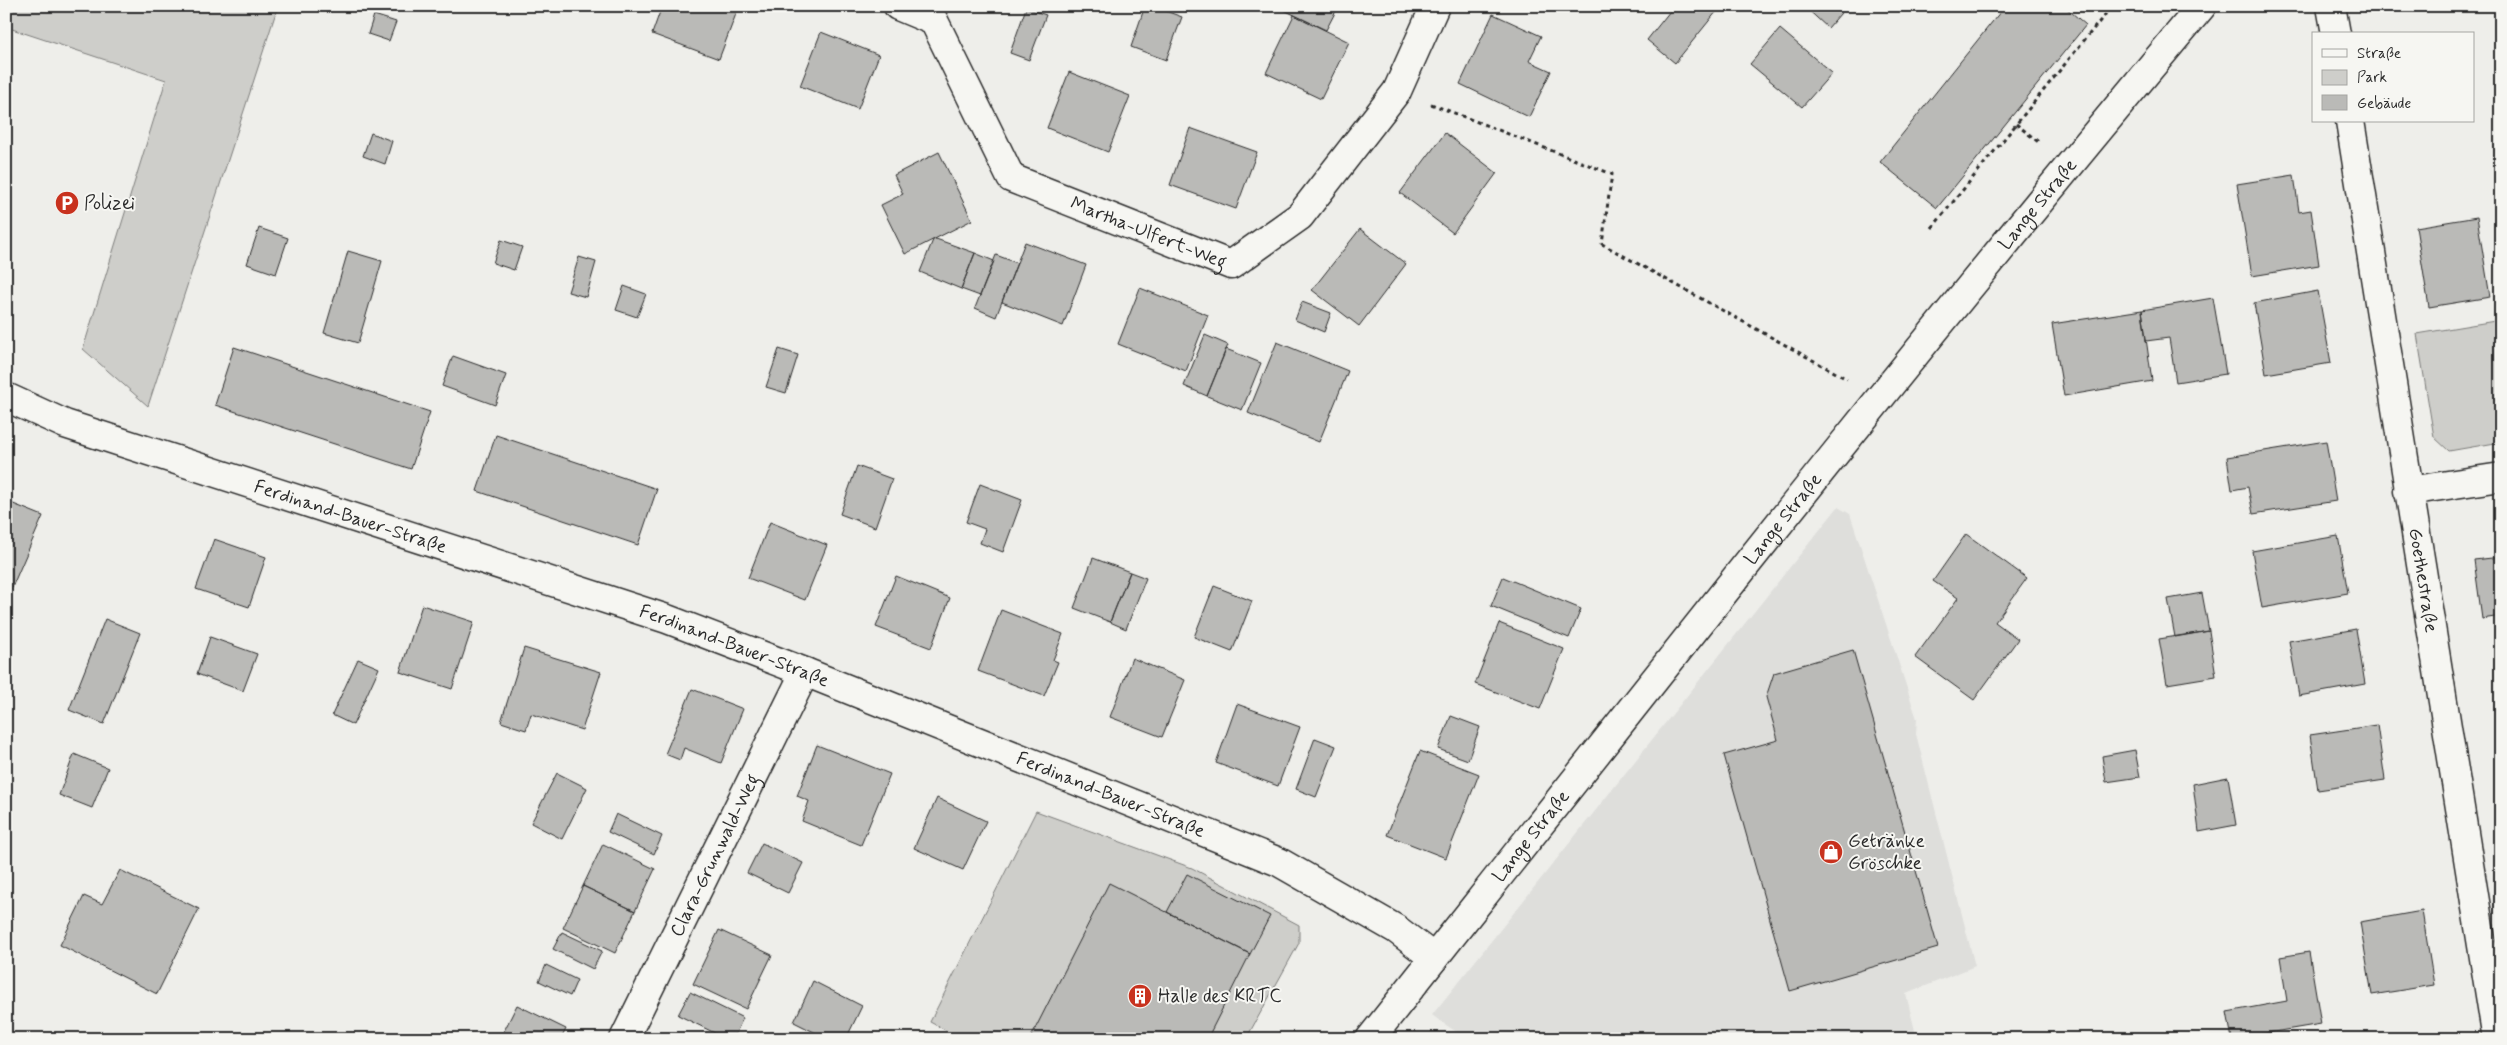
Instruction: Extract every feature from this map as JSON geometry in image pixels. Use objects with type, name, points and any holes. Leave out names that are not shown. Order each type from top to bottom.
[{"type":"street","name":"Martha-Ulfert-Weg","points":[[898,6],[934,21],[1011,178],[1231,265],[1300,216],[1396,91],[1435,6]]},
{"type":"street","name":"Lange Straße","points":[[1370,1039],[1880,397],[2068,166],[2202,6]]},
{"type":"street","points":[[2331,6],[2336,32]]},
{"type":"street","name":"Goethestraße","points":[[2350,122],[2497,1039]]},
{"type":"street","name":"Ferdinand-Bauer-Straße","points":[[6,397],[66,424],[667,619],[806,672],[1279,862],[1396,929],[1434,958]]},
{"type":"street","points":[[2408,491],[2501,476]]},
{"type":"street","name":"Clara-Grunwald-Weg","points":[[624,1039],[806,672]]},
{"type":"path","points":[[2101,6],[2108,12]]},
{"type":"path","points":[[1932,228],[2112,6]]},
{"type":"path","points":[[1396,91],[1612,174],[1602,244],[1880,397]]},
{"type":"shaded area","name":"Getränke Gröschke","points":[[1838,507],[1850,514],[1917,719],[1916,734],[1975,966],[1906,994],[1917,1039],[1467,1039],[1432,1015]]},
{"type":"green space","points":[[6,6],[278,6],[148,406],[83,349],[166,80],[6,27]]},
{"type":"green space","points":[[2501,320],[2501,442],[2449,451],[2434,437],[2417,334]]},
{"type":"green space","points":[[1036,811],[1192,868],[1299,925],[1299,943],[1246,1039],[962,1039],[930,1022]]},
{"type":"building","points":[[662,6],[739,6],[719,59],[652,34]]},
{"type":"building","points":[[1145,6],[1152,6],[1182,17],[1166,60],[1131,47]]},
{"type":"building","points":[[1285,6],[1338,7],[1326,30],[1284,10]]},
{"type":"building","points":[[1674,6],[1721,6],[1675,63],[1647,40]]},
{"type":"building","points":[[1804,6],[1847,6],[1828,28]]},
{"type":"building","points":[[2005,6],[2064,6],[2086,25],[1937,208],[1880,162]]},
{"type":"building","points":[[1026,8],[1046,15],[1029,60],[1010,53]]},
{"type":"building","points":[[1493,14],[1541,36],[1529,61],[1551,71],[1529,117],[1460,84]]},
{"type":"building","points":[[374,15],[396,22],[389,41],[368,34]]},
{"type":"building","points":[[1294,15],[1349,42],[1321,99],[1266,73]]},
{"type":"building","points":[[1780,29],[1832,73],[1802,107],[1750,64]]},
{"type":"building","points":[[821,32],[879,55],[858,109],[800,86]]},
{"type":"building","points":[[1069,72],[1130,96],[1108,152],[1047,128]]},
{"type":"building","points":[[1190,128],[1257,152],[1236,209],[1170,185]]},
{"type":"building","points":[[371,133],[392,141],[385,164],[363,156]]},
{"type":"building","points":[[1445,133],[1497,173],[1453,233],[1400,193]]},
{"type":"building","points":[[939,152],[972,220],[905,254],[881,205],[903,194],[894,175]]},
{"type":"building","points":[[2294,175],[2299,212],[2311,210],[2319,265],[2252,276],[2237,184]]},
{"type":"building","points":[[2477,217],[2490,297],[2429,307],[2416,227]]},
{"type":"building","points":[[259,228],[288,238],[276,274],[247,264]]},
{"type":"building","points":[[1360,229],[1406,264],[1359,326],[1312,290]]},
{"type":"building","points":[[936,239],[975,253],[961,289],[920,272],[933,240]]},
{"type":"building","points":[[501,240],[522,247],[514,270],[493,263]]},
{"type":"building","points":[[1025,242],[1086,265],[1063,326],[1002,302]]},
{"type":"building","points":[[348,251],[382,261],[358,343],[324,333]]},
{"type":"building","points":[[975,253],[994,261],[980,296],[961,289]]},
{"type":"building","points":[[996,255],[1017,263],[996,317],[975,308]]},
{"type":"building","points":[[579,257],[596,262],[586,297],[568,292]]},
{"type":"building","points":[[624,286],[646,294],[637,317],[616,310]]},
{"type":"building","points":[[1140,288],[1208,315],[1186,371],[1118,344]]},
{"type":"building","points":[[2318,291],[2331,363],[2266,374],[2254,303]]},
{"type":"building","points":[[2213,298],[2226,374],[2176,382],[2169,338],[2146,341],[2142,310]]},
{"type":"building","points":[[1302,302],[1331,313],[1324,332],[1295,320]]},
{"type":"building","points":[[2142,310],[2152,381],[2064,396],[2052,324]]},
{"type":"building","points":[[1205,335],[1228,345],[1207,396],[1184,386]]},
{"type":"building","points":[[1277,342],[1348,371],[1319,442],[1248,413]]},
{"type":"building","points":[[234,347],[430,412],[411,469],[215,405]]},
{"type":"building","points":[[779,349],[798,355],[786,393],[766,387]]},
{"type":"building","points":[[1226,349],[1261,363],[1242,410],[1207,396]]},
{"type":"building","points":[[453,356],[506,375],[495,405],[442,386]]},
{"type":"building","points":[[496,435],[657,489],[638,545],[477,491]]},
{"type":"building","points":[[2326,441],[2336,501],[2253,514],[2248,487],[2232,490],[2227,457]]},
{"type":"building","points":[[857,466],[892,479],[875,527],[840,514]]},
{"type":"building","points":[[980,484],[1022,500],[1003,552],[980,543],[985,529],[966,522]]},
{"type":"building","points":[[6,501],[43,516],[10,592],[6,590]]},
{"type":"building","points":[[770,522],[827,545],[805,600],[748,578]]},
{"type":"building","points":[[1966,534],[2027,578],[1995,622],[2018,639],[1974,700],[1915,657],[1958,598],[1933,581]]},
{"type":"building","points":[[2338,536],[2348,593],[2262,608],[2252,551]]},
{"type":"building","points":[[214,539],[266,557],[249,607],[196,589]]},
{"type":"building","points":[[2501,557],[2501,616],[2482,619],[2474,560]]},
{"type":"building","points":[[1093,558],[1130,572],[1110,622],[1074,608]]},
{"type":"building","points":[[1130,572],[1146,578],[1126,629],[1110,622]]},
{"type":"building","points":[[896,576],[950,598],[931,648],[876,627]]},
{"type":"building","points":[[1503,577],[1581,609],[1569,638],[1491,606]]},
{"type":"building","points":[[1214,586],[1252,601],[1232,652],[1194,637]]},
{"type":"building","points":[[2202,593],[2209,631],[2175,637],[2168,599]]},
{"type":"building","points":[[422,605],[474,622],[452,689],[400,672]]},
{"type":"building","points":[[1001,610],[1063,634],[1053,660],[1058,662],[1044,696],[978,671]]},
{"type":"building","points":[[105,619],[140,633],[104,724],[69,710]]},
{"type":"building","points":[[1499,623],[1564,649],[1540,709],[1475,684]]},
{"type":"building","points":[[2356,629],[2365,684],[2299,696],[2289,641]]},
{"type":"building","points":[[2209,631],[2216,676],[2167,684],[2159,639]]},
{"type":"building","points":[[210,637],[257,654],[243,691],[197,674]]},
{"type":"building","points":[[524,648],[601,672],[582,730],[531,714],[526,730],[501,722]]},
{"type":"building","name":"Getränke Gröschke","points":[[1853,650],[1938,948],[1790,991],[1724,755],[1778,740],[1766,697],[1774,673]]},
{"type":"building","points":[[1132,658],[1185,680],[1162,737],[1110,717]]},
{"type":"building","points":[[358,659],[379,668],[353,725],[332,715]]},
{"type":"building","points":[[692,689],[743,709],[721,763],[684,748],[680,760],[665,754]]},
{"type":"building","points":[[1237,704],[1300,727],[1278,786],[1216,763]]},
{"type":"building","points":[[1451,716],[1480,727],[1468,760],[1438,749]]},
{"type":"building","points":[[2377,725],[2385,780],[2318,790],[2310,735]]},
{"type":"building","points":[[1315,738],[1336,746],[1316,797],[1296,789]]},
{"type":"building","points":[[817,745],[890,774],[861,845],[802,821],[809,801],[797,796]]},
{"type":"building","points":[[2135,750],[2140,777],[2106,782],[2102,756]]},
{"type":"building","points":[[1420,751],[1479,774],[1446,858],[1387,835]]},
{"type":"building","points":[[74,754],[108,768],[92,808],[59,795]]},
{"type":"building","points":[[557,773],[587,788],[562,839],[531,823]]},
{"type":"building","points":[[2228,777],[2236,825],[2199,832],[2193,784]]},
{"type":"building","points":[[937,798],[986,821],[963,870],[914,848]]},
{"type":"building","points":[[616,814],[662,836],[654,854],[608,832]]},
{"type":"building","points":[[762,843],[803,863],[788,893],[747,873]]},
{"type":"building","points":[[603,844],[655,869],[635,911],[583,886]]},
{"type":"building","points":[[120,870],[199,909],[157,994],[60,945],[84,896],[102,904]]},
{"type":"building","points":[[1187,874],[1270,916],[1250,954],[1167,912]]},
{"type":"building","name":"Halle des KRTC","points":[[1109,883],[1250,954],[1207,1039],[1030,1039]]},
{"type":"building","points":[[583,886],[635,911],[615,953],[563,928]]},
{"type":"building","points":[[2422,911],[2434,985],[2372,995],[2360,922]]},
{"type":"building","points":[[719,930],[772,955],[746,1009],[693,984]]},
{"type":"building","points":[[562,932],[602,951],[593,969],[553,949]]},
{"type":"building","points":[[2309,952],[2321,1024],[2232,1039],[2227,1012],[2287,1001],[2280,957]]},
{"type":"building","points":[[546,965],[577,980],[570,996],[539,981]]},
{"type":"building","points":[[813,981],[862,1006],[846,1039],[828,1039],[794,1022]]},
{"type":"building","points":[[690,992],[743,1018],[733,1039],[727,1039],[678,1015]]},
{"type":"building","points":[[517,1005],[566,1029],[561,1039],[500,1039]]},
{"type":"place","name":"Polizei","points":[[67,203]]},
{"type":"place","name":"Getränke Gröschke","points":[[1831,852]]},
{"type":"place","name":"Halle des KRTC","points":[[1140,996]]}]
